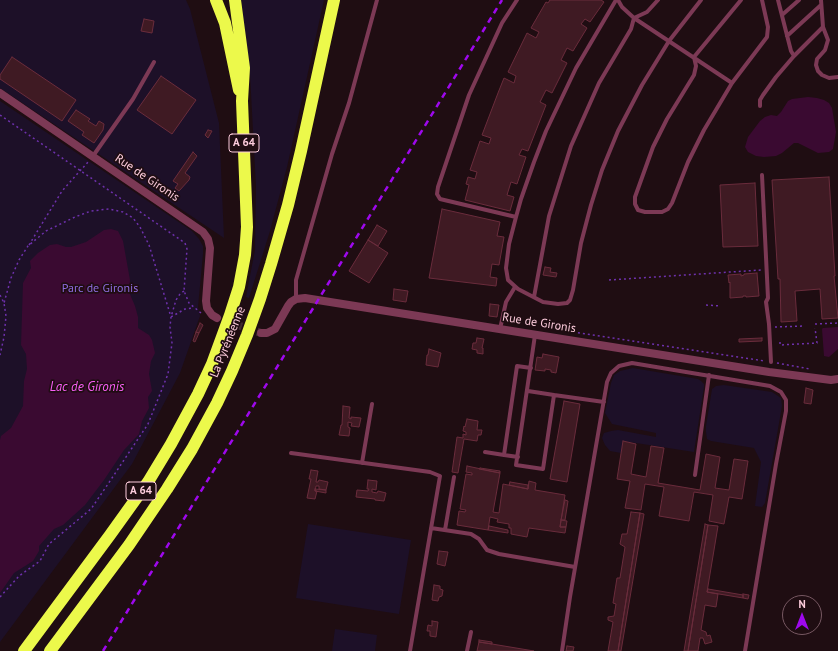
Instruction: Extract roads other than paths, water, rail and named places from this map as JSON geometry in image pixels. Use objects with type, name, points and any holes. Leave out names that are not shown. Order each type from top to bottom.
[{"type":"highway","points":[[216,0],[225,23],[242,101]]},
{"type":"highway","points":[[235,0],[244,68],[242,101]]},
{"type":"highway","name":"La Pyrénéenne","points":[[50,651],[129,545],[167,489],[192,449],[217,403],[232,371],[260,299],[288,205],[334,0]]},
{"type":"highway","name":"La Pyrénéenne","points":[[24,651],[148,482],[171,444],[198,394],[212,364],[239,287],[245,255],[247,227],[242,101]]},
{"type":"street","name":"Rue de Gironis","points":[[0,93],[203,232],[208,239],[210,248],[206,302],[207,308],[216,318]]},
{"type":"street","name":"Rue de Gironis","points":[[296,299],[305,298],[668,356],[836,380]]},
{"type":"street","points":[[261,333],[267,333],[275,328],[288,306],[296,299]]},
{"type":"lane","points":[[296,299],[296,280],[332,154],[349,103],[377,0]]},
{"type":"lane","points":[[516,217],[440,199],[437,194],[438,187],[469,95],[502,23],[518,0]]},
{"type":"lane","points":[[701,0],[669,41],[642,85],[618,130],[602,170],[591,205],[581,243],[570,300],[567,303],[558,304],[544,302],[515,287],[508,280],[506,268],[509,244],[521,199],[546,131],[576,68],[617,0],[634,18],[669,41],[694,57],[732,83]]},
{"type":"lane","points":[[534,297],[549,216],[571,146],[599,83],[631,29],[634,18],[647,12],[658,0]]},
{"type":"lane","points":[[694,57],[741,0]]},
{"type":"lane","points":[[694,57],[696,66],[694,75],[666,119],[653,147],[635,197],[635,204],[638,210],[645,212],[662,212],[668,209],[672,203],[688,162],[704,130],[732,83],[767,37],[768,26],[762,0]]},
{"type":"lane","points":[[778,0],[787,36],[794,56]]},
{"type":"lane","points":[[782,15],[799,0]]},
{"type":"lane","points":[[787,36],[821,2]]},
{"type":"lane","points":[[821,2],[823,27],[828,40],[825,50],[817,59],[816,65],[818,71],[822,75],[829,78],[838,77]]},
{"type":"lane","points":[[760,106],[760,100],[776,77],[794,56],[823,27]]},
{"type":"lane","points":[[93,156],[133,99],[154,62]]},
{"type":"lane","points":[[762,175],[768,298],[766,302],[771,362]]},
{"type":"lane","points":[[500,329],[506,302],[515,287]]},
{"type":"lane","points":[[535,334],[528,391],[516,465],[543,469],[554,395]]},
{"type":"lane","points":[[562,651],[607,382],[611,373],[619,366],[632,364],[709,375],[770,386],[781,392],[786,400],[787,405],[746,651]]},
{"type":"lane","points":[[504,455],[517,366],[531,368]]},
{"type":"lane","points":[[695,475],[709,375]]},
{"type":"lane","points":[[528,391],[604,402]]},
{"type":"lane","points":[[362,463],[372,404]]},
{"type":"lane","points":[[485,452],[518,457]]},
{"type":"lane","points":[[291,453],[430,472],[440,476],[410,651]]},
{"type":"lane","points":[[445,530],[454,477]]},
{"type":"lane","points":[[431,528],[471,534],[479,539],[487,550],[500,554],[575,567]]},
{"type":"lane","points":[[467,651],[470,632]]},
{"type":"water","points":[[808,97],[824,100],[829,103],[832,108],[836,132],[833,149],[829,152],[818,153],[798,143],[794,143],[776,156],[756,156],[748,152],[745,147],[748,137],[760,121],[771,115],[777,116],[788,101],[792,99]]},
{"type":"water","name":"Lac de Gironis","points":[[111,229],[118,231],[123,241],[130,280],[129,292],[138,317],[138,328],[149,335],[152,340],[155,353],[151,361],[149,374],[152,391],[148,397],[149,408],[142,421],[139,434],[124,450],[85,505],[63,525],[54,529],[39,546],[39,551],[33,561],[14,573],[0,593],[0,440],[1,436],[11,428],[23,406],[24,381],[27,369],[26,354],[21,345],[23,283],[31,268],[30,261],[38,253],[50,245],[57,244],[71,247],[86,242],[104,230]]},
{"type":"water","points":[[838,327],[838,349],[829,357],[824,356],[822,329]]},
{"type":"tunnel","points":[[223,320],[261,333]]},
{"type":"railway","points":[[103,651],[502,0]]},
{"type":"park label","name":"Parc de Gironis","points":[[100,289]]}]
